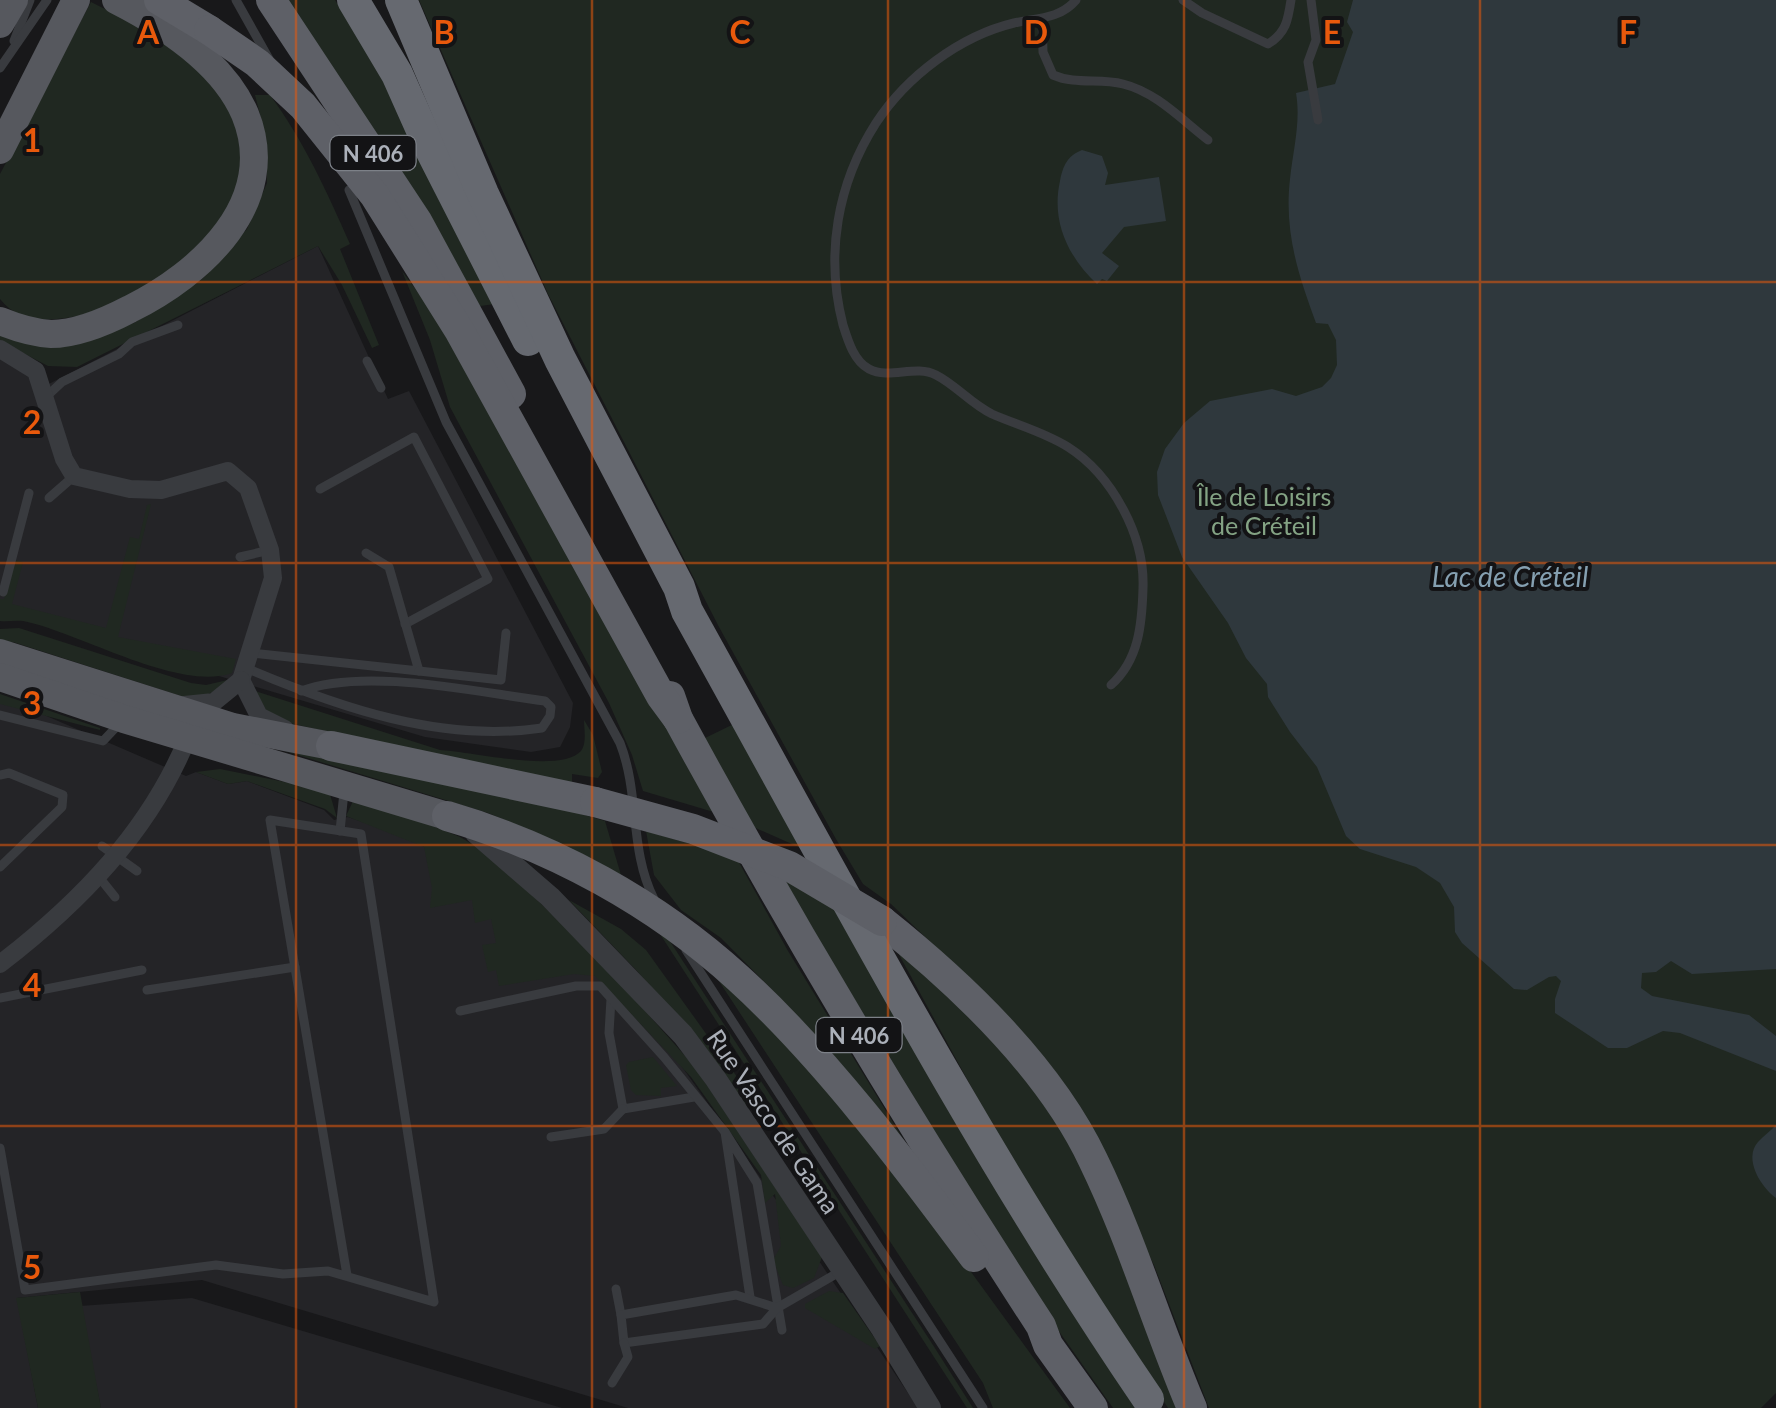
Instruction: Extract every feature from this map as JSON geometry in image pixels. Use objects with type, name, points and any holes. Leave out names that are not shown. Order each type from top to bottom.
[{"type":"highway","points":[[159,0],[257,63],[303,106],[375,196],[459,330],[661,696],[678,720]]},
{"type":"highway","name":"N 406","points":[[270,0],[417,221],[766,881],[950,1188],[1092,1408]]},
{"type":"highway","points":[[353,0],[398,74],[430,148],[541,366],[670,591],[687,611]]},
{"type":"highway","name":"N 406","points":[[401,0],[483,194],[560,359],[679,587],[687,611],[858,924],[970,1118],[1081,1300],[1152,1403]]},
{"type":"highway","points":[[331,746],[595,802],[693,829],[789,866],[882,921],[940,967],[993,1021],[1052,1094],[1092,1156],[1192,1408]]},
{"type":"highway","points":[[447,816],[495,830],[560,858],[671,924],[738,977],[814,1054],[1032,1334],[1048,1345]]},
{"type":"main road","points":[[6,36],[14,0]]},
{"type":"main road","points":[[0,111],[39,44],[76,0]]},
{"type":"main road","points":[[0,150],[76,0]]},
{"type":"main road","points":[[0,321],[24,331],[56,334],[105,322],[168,290],[190,272],[230,228],[244,202],[253,158],[246,116],[236,97],[180,39],[121,3]]},
{"type":"main road","points":[[0,654],[233,727],[331,746]]},
{"type":"main road","points":[[0,676],[124,719],[447,816]]},
{"type":"street","points":[[0,349],[36,370],[64,459],[74,476],[130,489],[161,490],[228,471],[248,488],[270,550],[273,578],[244,667],[214,702],[191,705],[146,701]]},
{"type":"street","points":[[244,667],[259,716],[331,746]]},
{"type":"street","points":[[0,964],[55,922],[109,851],[148,812],[188,738]]},
{"type":"street","name":"Rue Vasco de Gama","points":[[447,816],[487,840],[550,897],[683,1035],[882,1329],[930,1408]]},
{"type":"lane","points":[[0,68],[6,36],[30,0]]},
{"type":"lane","points":[[6,36],[47,0]]},
{"type":"lane","points":[[236,0],[275,68]]},
{"type":"lane","points":[[1076,0],[1061,13],[1014,23],[960,46],[899,92],[854,163],[841,200],[834,240],[834,277],[848,344],[872,371],[920,370],[936,375],[971,402],[1043,433],[1095,469],[1140,548],[1144,570],[1136,646],[1125,673],[1112,684]]},
{"type":"lane","points":[[1183,0],[1268,44],[1280,37],[1288,23],[1292,0]]},
{"type":"lane","points":[[1311,0],[1316,40],[1308,62],[1318,120]]},
{"type":"lane","points":[[1042,19],[1043,52],[1054,74],[1068,81],[1126,84],[1152,96],[1208,140]]},
{"type":"lane","points":[[350,190],[446,422],[620,743],[631,780],[639,862],[656,904],[983,1408]]},
{"type":"lane","points":[[46,396],[62,382],[119,354],[132,342],[178,325]]},
{"type":"lane","points":[[367,361],[381,388]]},
{"type":"lane","points":[[320,489],[414,437],[488,579],[405,624]]},
{"type":"lane","points":[[49,498],[74,476]]},
{"type":"lane","points":[[4,592],[29,493]]},
{"type":"lane","points":[[240,557],[270,550]]},
{"type":"lane","points":[[366,554],[389,568],[420,672]]},
{"type":"lane","points":[[244,667],[420,672],[501,680],[506,633]]},
{"type":"lane","points":[[244,667],[301,691],[415,724],[506,732],[542,728],[551,707],[545,700],[376,680],[345,680],[301,691]]},
{"type":"lane","points":[[0,715],[102,740],[124,719]]},
{"type":"lane","points":[[0,775],[9,773],[63,796],[62,807],[0,867]]},
{"type":"lane","points":[[340,831],[345,784]]},
{"type":"lane","points":[[0,1148],[25,1290],[216,1265],[284,1274],[328,1271],[434,1302],[361,834],[270,820],[348,1275]]},
{"type":"lane","points":[[109,851],[138,872]]},
{"type":"lane","points":[[89,879],[115,897]]},
{"type":"lane","points":[[147,990],[295,967]]},
{"type":"lane","points":[[0,998],[142,970]]},
{"type":"lane","points":[[460,1011],[576,986],[600,986],[725,1132],[757,1184],[782,1330]]},
{"type":"lane","points":[[611,999],[609,1033],[623,1109]]},
{"type":"lane","points":[[551,1137],[604,1129],[623,1109],[694,1096]]},
{"type":"lane","points":[[725,1132],[750,1297]]},
{"type":"lane","points":[[624,1343],[763,1324],[777,1308],[841,1271]]},
{"type":"lane","points":[[612,1383],[628,1356],[616,1288]]},
{"type":"lane","points":[[621,1315],[736,1295],[777,1308]]},
{"type":"shaded area","points":[[318,246],[388,399],[409,391],[573,703],[570,727],[560,747],[531,752],[425,737],[0,611],[0,353],[31,371],[39,389]]},
{"type":"shaded area","points":[[0,696],[186,776],[196,772],[228,784],[247,781],[324,810],[334,820],[348,817],[409,838],[450,862],[637,1003],[918,1408],[628,1408],[202,1280],[17,1298],[38,1408],[0,1408]]},
{"type":"shaded area","points":[[192,1298],[562,1408],[101,1408],[80,1306]]},
{"type":"green space","points":[[288,0],[335,0],[383,79],[495,304],[480,306]]},
{"type":"green space","name":"Île de Loisirs de Créteil","points":[[419,0],[1776,0],[1776,1393],[1761,1408],[1209,1408],[1154,1265],[1072,1098],[1008,1017],[891,904],[863,884],[836,839],[719,627],[548,294]]},
{"type":"green space","points":[[91,2],[175,49],[212,82],[237,121],[242,161],[221,221],[180,268],[141,292],[90,313],[38,319],[17,313],[0,299],[0,174]]},
{"type":"green space","points":[[255,95],[270,95],[324,186],[350,244],[340,249],[379,345],[372,348],[318,246],[77,367],[48,366],[0,341],[0,327],[85,340],[134,323],[202,279],[247,229],[267,183],[266,138]]},
{"type":"green space","points":[[402,271],[458,346],[717,813],[643,791],[609,703],[450,407],[430,340]]},
{"type":"green space","points":[[151,504],[118,637],[236,659],[232,673],[210,677],[157,668],[46,627],[0,621],[0,599],[4,599],[15,560],[23,562],[12,604],[106,628],[130,537],[139,539],[147,505]]},
{"type":"green space","points":[[19,628],[191,683],[206,685],[232,679],[208,694],[181,696],[13,642],[0,645],[0,629]]},
{"type":"green space","points":[[255,691],[440,750],[514,760],[570,758],[583,748],[584,720],[593,735],[602,772],[598,778],[572,774],[572,786],[280,721],[265,713]]},
{"type":"green space","points":[[0,694],[100,728],[100,730],[0,704]]},
{"type":"green space","points":[[740,721],[810,852],[751,826],[705,738]]},
{"type":"green space","points":[[229,734],[496,789],[605,821],[621,875],[488,813]]},
{"type":"green space","points":[[220,769],[329,791],[337,818],[325,809],[247,781],[228,784],[196,772]]},
{"type":"green space","points":[[369,800],[460,837],[494,857],[614,976],[694,1066],[822,1257],[814,1278],[793,1288],[783,1285],[773,1260],[781,1246],[775,1194],[765,1203],[761,1175],[691,1077],[595,976],[574,974],[499,986],[496,970],[488,972],[482,945],[496,943],[491,919],[475,923],[472,900],[430,908],[432,888],[424,847],[346,816],[353,801]]},
{"type":"green space","points":[[646,831],[736,857],[788,951],[913,1155],[790,1008],[721,938],[681,910],[654,875]]},
{"type":"green space","points":[[779,874],[848,915],[1143,1408],[1113,1408],[1032,1293]]},
{"type":"green space","points":[[569,900],[621,929],[646,950],[755,1102],[743,1110],[701,1046]]},
{"type":"green space","points":[[660,926],[973,1408],[967,1408],[660,934]]},
{"type":"green space","points":[[891,940],[975,1016],[1042,1095],[1091,1184],[1177,1408],[1168,1408],[1019,1174]]},
{"type":"green space","points":[[711,969],[779,1032],[902,1177],[1070,1408],[993,1408],[983,1383]]},
{"type":"green space","points":[[653,1057],[677,1086],[661,1088],[661,1096],[636,1095],[631,1090],[626,1065]]},
{"type":"green space","points":[[829,1291],[843,1293],[880,1346],[875,1349],[805,1308],[805,1304]]},
{"type":"green space","points":[[80,1292],[101,1408],[38,1408],[16,1298]]},
{"type":"water","name":"Lac de Créteil","points":[[1353,0],[1776,0],[1776,969],[1692,974],[1671,961],[1656,972],[1642,973],[1641,988],[1652,996],[1749,1015],[1776,1036],[1776,1071],[1680,1033],[1663,1031],[1627,1048],[1608,1048],[1555,1013],[1561,981],[1556,976],[1527,990],[1514,989],[1462,943],[1455,932],[1454,907],[1440,883],[1416,867],[1360,849],[1346,836],[1317,767],[1290,732],[1268,697],[1267,684],[1182,557],[1158,495],[1157,472],[1165,449],[1184,423],[1210,401],[1272,389],[1296,396],[1322,387],[1337,365],[1336,340],[1328,324],[1316,323],[1298,270],[1289,198],[1297,125],[1296,93],[1335,84],[1353,32],[1347,22]]},
{"type":"water","points":[[1082,150],[1102,156],[1108,173],[1105,185],[1159,177],[1166,221],[1124,227],[1102,253],[1119,266],[1107,281],[1102,279],[1097,284],[1070,250],[1058,210],[1064,166]]},
{"type":"water","points":[[1776,1125],[1776,1198],[1760,1180],[1752,1156],[1758,1142]]}]
